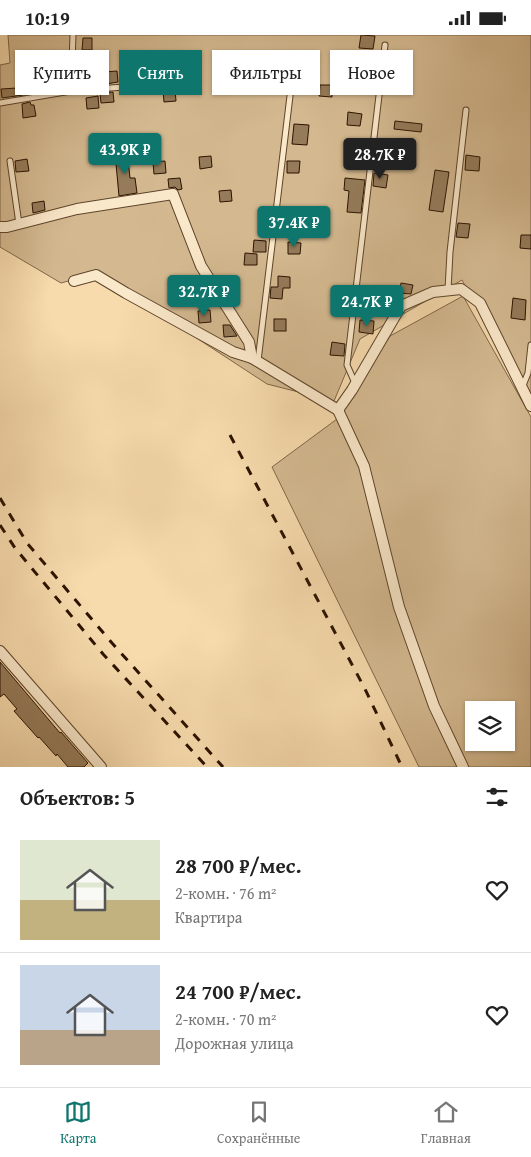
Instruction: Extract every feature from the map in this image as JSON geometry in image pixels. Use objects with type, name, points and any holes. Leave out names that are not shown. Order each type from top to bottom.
[{"type":"street","points":[[0,227],[7,227],[77,209],[173,194],[201,266],[249,342],[255,360]]},
{"type":"street","points":[[74,281],[96,275],[233,352],[255,360],[338,410],[364,465],[399,607],[434,706],[463,767]]},
{"type":"street","points":[[338,410],[401,306],[433,292],[461,289],[480,303],[531,406]]},
{"type":"street","points":[[0,651],[101,767]]},
{"type":"lane","points":[[72,50],[73,35]]},
{"type":"lane","points":[[355,383],[347,365],[386,45]]},
{"type":"lane","points":[[0,103],[47,95]]},
{"type":"lane","points":[[255,360],[290,95]]},
{"type":"lane","points":[[448,291],[450,252],[466,110]]},
{"type":"lane","points":[[10,161],[19,224]]},
{"type":"lane","points":[[522,388],[528,373],[531,345]]},
{"type":"shaded area","points":[[8,35],[531,35],[531,409],[462,280],[360,339],[334,401],[267,384],[97,273],[61,283],[0,247],[0,65],[10,63]]},
{"type":"shaded area","points":[[463,296],[531,417],[531,767],[419,767],[272,467],[337,419],[390,336]]},
{"type":"building","points":[[361,35],[375,36],[373,49],[359,48]]},
{"type":"building","points":[[83,38],[92,38],[92,50],[82,50]]},
{"type":"building","points":[[117,71],[118,82],[109,84],[109,72]]},
{"type":"building","points":[[320,85],[330,85],[330,95],[332,97],[319,96]]},
{"type":"building","points":[[15,88],[15,95],[23,95],[2,98],[1,89]]},
{"type":"building","points":[[109,92],[113,92],[114,102],[101,103],[100,95],[109,95]]},
{"type":"building","points":[[163,95],[176,95],[176,101],[164,102]]},
{"type":"building","points":[[98,96],[99,108],[87,109],[86,98]]},
{"type":"building","points":[[30,102],[31,105],[34,105],[36,116],[23,118],[22,104]]},
{"type":"building","points":[[348,112],[362,114],[360,126],[347,125]]},
{"type":"building","points":[[395,121],[422,124],[421,132],[394,129]]},
{"type":"building","points":[[294,124],[309,125],[307,145],[292,144]]},
{"type":"building","points":[[127,151],[130,178],[135,178],[137,193],[119,196],[115,153]]},
{"type":"building","points":[[466,155],[480,157],[479,171],[465,170]]},
{"type":"building","points":[[211,156],[212,167],[200,169],[199,157]]},
{"type":"building","points":[[27,159],[29,171],[16,172],[15,161]]},
{"type":"building","points":[[165,161],[166,173],[154,174],[153,162]]},
{"type":"building","points":[[287,161],[300,161],[299,173],[287,173]]},
{"type":"building","points":[[435,170],[449,172],[443,212],[429,210]]},
{"type":"building","points":[[374,173],[388,175],[386,188],[373,186]]},
{"type":"building","points":[[180,178],[182,189],[169,188],[168,179]]},
{"type":"building","points":[[345,178],[365,180],[361,213],[347,212],[349,191],[344,190]]},
{"type":"building","points":[[231,190],[232,201],[220,202],[219,191]]},
{"type":"building","points":[[44,201],[45,210],[33,213],[32,203]]},
{"type":"building","points":[[281,211],[291,211],[291,223],[279,222]]},
{"type":"building","points":[[458,223],[470,224],[468,238],[456,237]]},
{"type":"building","points":[[521,235],[531,235],[531,249],[520,248]]},
{"type":"building","points":[[254,240],[266,241],[266,252],[253,252]]},
{"type":"building","points":[[288,242],[301,243],[300,254],[288,254]]},
{"type":"building","points":[[245,253],[257,254],[257,265],[244,265]]},
{"type":"building","points":[[278,276],[290,277],[290,288],[283,288],[282,299],[270,298],[271,287],[278,287]]},
{"type":"building","points":[[401,283],[413,285],[411,294],[399,293]]},
{"type":"building","points":[[513,298],[526,300],[525,320],[511,318]]},
{"type":"building","points":[[210,310],[211,322],[199,323],[198,311]]},
{"type":"building","points":[[274,319],[286,319],[286,331],[274,331]]},
{"type":"building","points":[[360,320],[374,321],[373,334],[359,332]]},
{"type":"building","points":[[223,325],[230,325],[237,336],[224,337]]},
{"type":"building","points":[[332,342],[345,344],[344,356],[330,355]]},
{"type":"building","points":[[0,662],[88,763],[84,767],[68,767],[14,711],[17,709],[4,694],[0,697]]},
{"type":"railway","points":[[230,435],[365,689],[402,767]]},
{"type":"railway","points":[[0,498],[27,543],[112,643],[223,767]]},
{"type":"railway","points":[[0,525],[15,548],[103,654],[207,767]]}]
